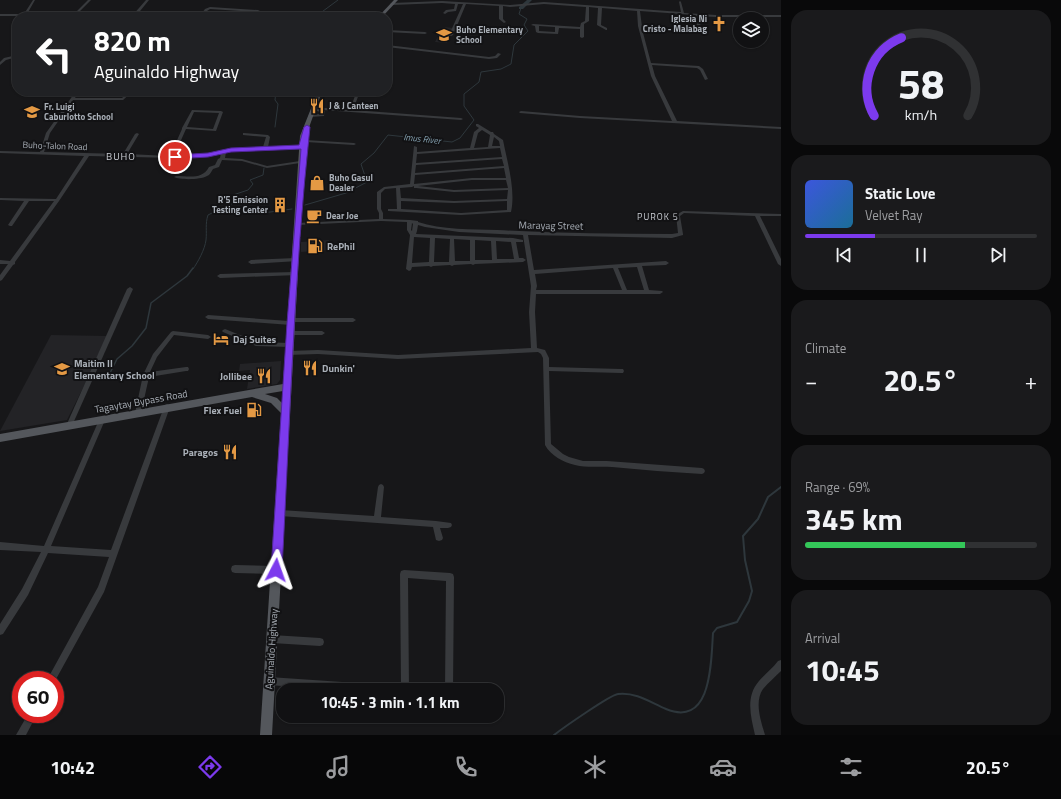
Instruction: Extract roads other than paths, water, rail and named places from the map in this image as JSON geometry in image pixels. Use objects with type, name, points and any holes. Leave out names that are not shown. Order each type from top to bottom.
[{"type":"main road","points":[[385,12],[396,0]]},
{"type":"main road","name":"Aguinaldo Highway","points":[[301,180],[300,162],[302,147],[310,116],[318,96]]},
{"type":"main road","name":"Aguinaldo Highway","points":[[266,735],[290,333],[301,180],[307,127]]},
{"type":"main road","name":"Tagaytay Bypass Road","points":[[0,438],[167,407],[287,387]]},
{"type":"main road","points":[[248,394],[274,400],[286,412]]},
{"type":"street","points":[[26,12],[34,0]]},
{"type":"street","points":[[79,12],[90,0]]},
{"type":"street","points":[[137,12],[148,0]]},
{"type":"street","points":[[487,5],[488,0]]},
{"type":"street","points":[[392,4],[449,1],[465,4],[501,6],[544,3],[739,17],[781,16]]},
{"type":"street","points":[[680,2],[683,13]]},
{"type":"street","points":[[445,13],[447,11],[456,10],[457,3]]},
{"type":"street","points":[[451,35],[465,4]]},
{"type":"street","points":[[652,4],[654,11]]},
{"type":"street","points":[[501,6],[501,19],[504,22]]},
{"type":"street","points":[[582,37],[582,24],[587,22],[588,7]]},
{"type":"street","points":[[206,12],[210,8],[258,11]]},
{"type":"street","points":[[600,8],[599,25],[606,30]]},
{"type":"street","points":[[133,12],[136,9]]},
{"type":"street","points":[[638,10],[641,28],[656,85],[675,122]]},
{"type":"street","points":[[696,14],[699,27]]},
{"type":"street","points":[[0,15],[12,15]]},
{"type":"street","points":[[557,27],[557,33],[538,32],[535,26],[582,28]]},
{"type":"street","points":[[641,28],[682,30]]},
{"type":"street","points":[[392,31],[425,33]]},
{"type":"street","points":[[392,47],[489,58],[496,57],[499,54]]},
{"type":"street","points":[[0,64],[6,59],[12,57]]},
{"type":"street","points":[[650,64],[698,67],[701,69],[706,79]]},
{"type":"street","points":[[42,153],[48,133],[74,96]]},
{"type":"street","points":[[72,99],[123,99],[126,96]]},
{"type":"street","points":[[351,111],[356,96]]},
{"type":"street","points":[[313,109],[461,119]]},
{"type":"street","points":[[310,116],[321,116],[324,113],[322,110],[313,109]]},
{"type":"street","points":[[171,157],[184,128],[192,111],[221,112],[215,130],[184,128]]},
{"type":"street","points":[[521,112],[781,128]]},
{"type":"street","points":[[390,210],[461,214],[506,212],[511,209],[510,189],[501,140],[477,125]]},
{"type":"street","points":[[472,149],[476,132],[482,128]]},
{"type":"street","points":[[490,148],[492,133]]},
{"type":"street","points":[[124,156],[138,134]]},
{"type":"street","points":[[244,134],[267,136],[265,149]]},
{"type":"street","points":[[306,141],[354,144]]},
{"type":"street","name":"Buho-Talon Road","points":[[0,152],[171,157],[208,155],[224,151],[302,147]]},
{"type":"street","points":[[412,186],[415,147]]},
{"type":"street","points":[[415,153],[503,148]]},
{"type":"street","points":[[176,176],[205,177],[209,174],[211,168],[217,166],[224,151]]},
{"type":"street","points":[[0,279],[13,263],[87,155]]},
{"type":"street","points":[[222,158],[242,160],[267,167],[300,162]]},
{"type":"street","points":[[414,164],[505,158]]},
{"type":"street","points":[[413,174],[506,167]]},
{"type":"street","points":[[374,220],[374,213],[378,209],[380,191],[384,188],[472,179],[508,178]]},
{"type":"street","points":[[412,186],[454,191],[510,189]]},
{"type":"street","points":[[398,187],[399,210]]},
{"type":"street","points":[[1,199],[57,200]]},
{"type":"street","points":[[10,225],[28,199]]},
{"type":"street","points":[[398,199],[454,202],[510,200]]},
{"type":"street","points":[[378,209],[382,213],[381,220]]},
{"type":"street","name":"Marayag Street","points":[[298,224],[381,220],[410,221],[442,228],[525,233],[678,236],[682,231],[678,215],[683,212],[781,215]]},
{"type":"street","points":[[757,215],[781,264]]},
{"type":"street","points":[[410,221],[409,230],[412,235]]},
{"type":"street","points":[[416,222],[415,231],[412,235],[409,267],[524,260]]},
{"type":"street","points":[[525,233],[534,292],[532,312],[534,349]]},
{"type":"street","points":[[412,235],[521,241]]},
{"type":"street","points":[[431,265],[433,236]]},
{"type":"street","points":[[452,237],[452,264]]},
{"type":"street","points":[[472,238],[473,263]]},
{"type":"street","points":[[493,239],[495,261]]},
{"type":"street","points":[[513,240],[517,260]]},
{"type":"street","points":[[251,262],[296,260]]},
{"type":"street","points":[[0,262],[13,263]]},
{"type":"street","points":[[532,272],[666,263]]},
{"type":"street","points":[[639,264],[647,292]]},
{"type":"street","points":[[615,266],[625,291]]},
{"type":"street","points":[[220,276],[295,274]]},
{"type":"street","points":[[69,426],[130,289]]},
{"type":"street","points":[[534,292],[660,292]]},
{"type":"street","points":[[208,316],[291,321],[353,320]]},
{"type":"street","points":[[225,331],[256,344],[289,349],[398,357],[534,349],[543,352],[546,358],[548,445],[554,453],[576,463],[702,471]]},
{"type":"street","points":[[138,413],[146,375],[154,356],[173,333],[208,337]]},
{"type":"street","points":[[290,333],[322,333]]},
{"type":"street","points":[[146,375],[186,369]]},
{"type":"street","points":[[546,369],[621,371]]},
{"type":"street","points":[[56,671],[101,589],[167,407]]},
{"type":"street","points":[[0,630],[25,592],[102,420]]},
{"type":"street","points":[[377,519],[381,487]]},
{"type":"street","points":[[280,513],[448,525]]},
{"type":"street","points":[[436,524],[439,538]]},
{"type":"street","points":[[0,546],[113,554]]},
{"type":"street","points":[[235,569],[276,570]]},
{"type":"street","points":[[405,683],[404,574],[450,577],[449,683]]},
{"type":"street","points":[[272,639],[320,642]]},
{"type":"street","points":[[760,735],[755,714],[755,698],[758,688],[780,666]]},
{"type":"street","points":[[269,681],[298,683]]},
{"type":"street","points":[[21,735],[28,723]]},
{"type":"waterway","points":[[322,12],[338,0]]},
{"type":"waterway","name":"Imus River","points":[[521,8],[530,0]]},
{"type":"waterway","name":"Imus River","points":[[305,205],[346,193],[367,182],[361,164],[374,153],[388,135],[452,142],[460,138],[474,120],[464,106],[464,94],[479,82],[481,72],[501,69],[511,64],[514,45],[528,31],[524,25],[527,19],[519,14],[521,8]]},
{"type":"waterway","points":[[275,96],[275,100],[278,104],[275,127]]},
{"type":"waterway","points":[[236,210],[231,207],[233,195],[248,190],[253,184],[250,180],[263,175],[264,168]]},
{"type":"waterway","name":"Imus River","points":[[193,269],[205,244],[208,215],[216,211],[263,213],[292,209]]},
{"type":"waterway","name":"Imus River","points":[[107,379],[117,359],[132,346],[146,328],[151,303],[187,276],[193,268]]},
{"type":"waterway","points":[[554,735],[576,719],[618,694],[637,696],[666,709],[681,712],[692,709],[701,701],[706,689],[709,675],[713,633],[717,628],[737,622],[749,601],[752,591],[745,560],[743,536],[758,519],[768,497],[781,487]]},
{"type":"place","name":"Iglesia Ni Cristo - Malabag","points":[[719,24]]},
{"type":"place","name":"Buho Elementary School","points":[[444,35]]},
{"type":"place","name":"J & J Canteen","points":[[317,106]]},
{"type":"place","name":"Fr. Luigi Caburlotto School","points":[[32,112]]},
{"type":"place","name":"Buho Gasul Dealer","points":[[317,183]]},
{"type":"place","name":"R'5 Emission Testing Center","points":[[280,205]]},
{"type":"place","name":"Dear Joe","points":[[314,216]]},
{"type":"place","name":"RePhil","points":[[315,246]]},
{"type":"place","name":"Daj Suites","points":[[221,339]]},
{"type":"place","name":"Dunkin'","points":[[310,368]]},
{"type":"place","name":"Maitim II Elementary School","points":[[62,369]]},
{"type":"place","name":"Jollibee","points":[[264,376]]},
{"type":"place","name":"Flex Fuel","points":[[254,410]]},
{"type":"place","name":"Paragos","points":[[230,452]]},
{"type":"district","name":"BUHO","points":[[121,156]]},
{"type":"district","name":"PUROK 5","points":[[658,217]]}]
